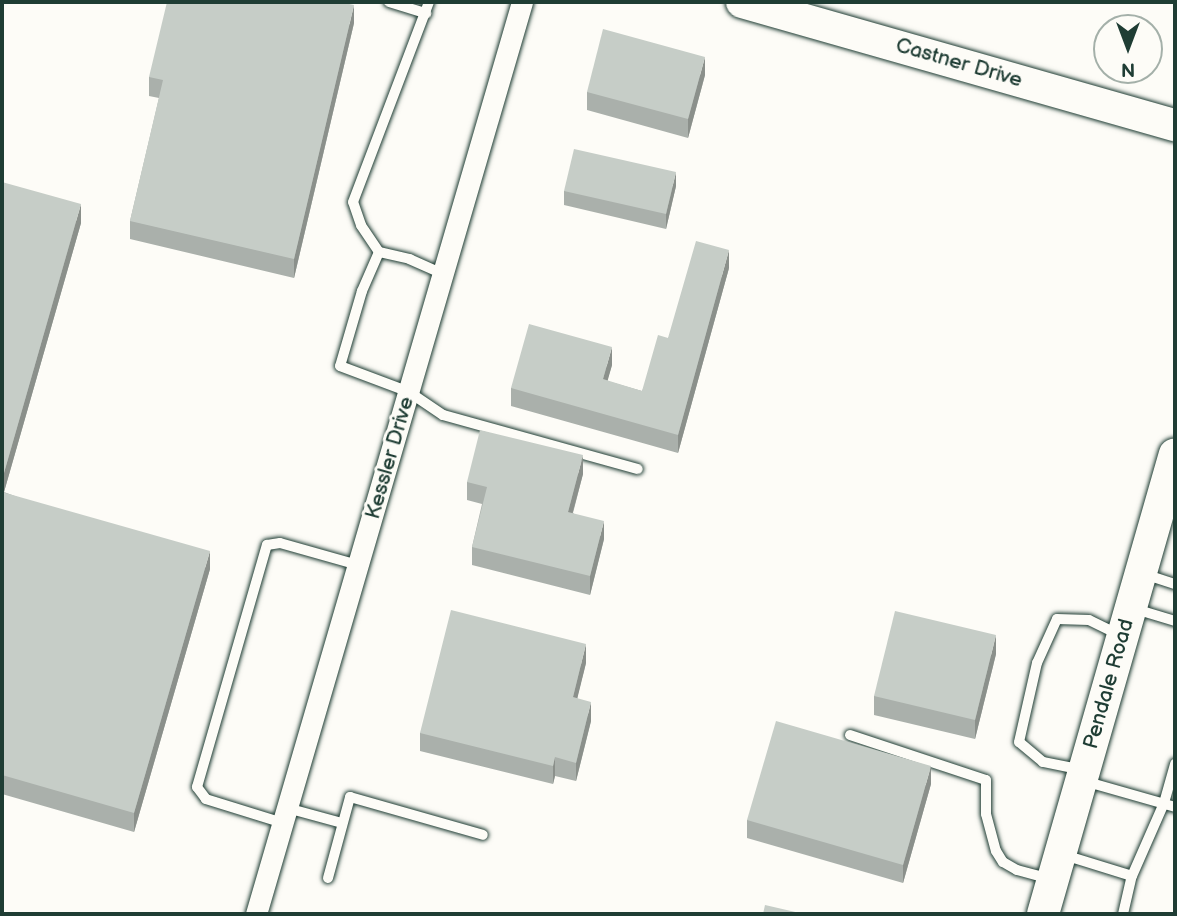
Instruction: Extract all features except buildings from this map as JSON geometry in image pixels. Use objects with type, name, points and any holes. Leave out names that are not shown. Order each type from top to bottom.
[{"type":"street","name":"Kessler Drive","points":[[256,914],[522,2]]},
{"type":"street","name":"Castner Drive","points":[[742,2],[1175,125]]},
{"type":"street","name":"Pendale Road","points":[[1043,914],[1175,455]]},
{"type":"lane","points":[[389,2],[426,13]]},
{"type":"lane","points":[[429,2],[353,202],[361,225],[379,252],[410,259],[443,274]]},
{"type":"lane","points":[[379,252],[362,291],[340,366],[409,392],[443,415],[638,469]]},
{"type":"lane","points":[[342,823],[206,799],[197,787],[267,545],[280,543],[358,565]]},
{"type":"lane","points":[[1141,573],[1175,584]]},
{"type":"lane","points":[[1170,805],[1043,762],[1019,742],[1037,663],[1057,619],[1175,621]]},
{"type":"lane","points":[[850,735],[986,780],[989,833],[1003,862],[1132,876]]},
{"type":"lane","points":[[1123,914],[1132,876],[1170,805],[1175,764]]},
{"type":"lane","points":[[328,878],[350,797],[483,835]]}]
